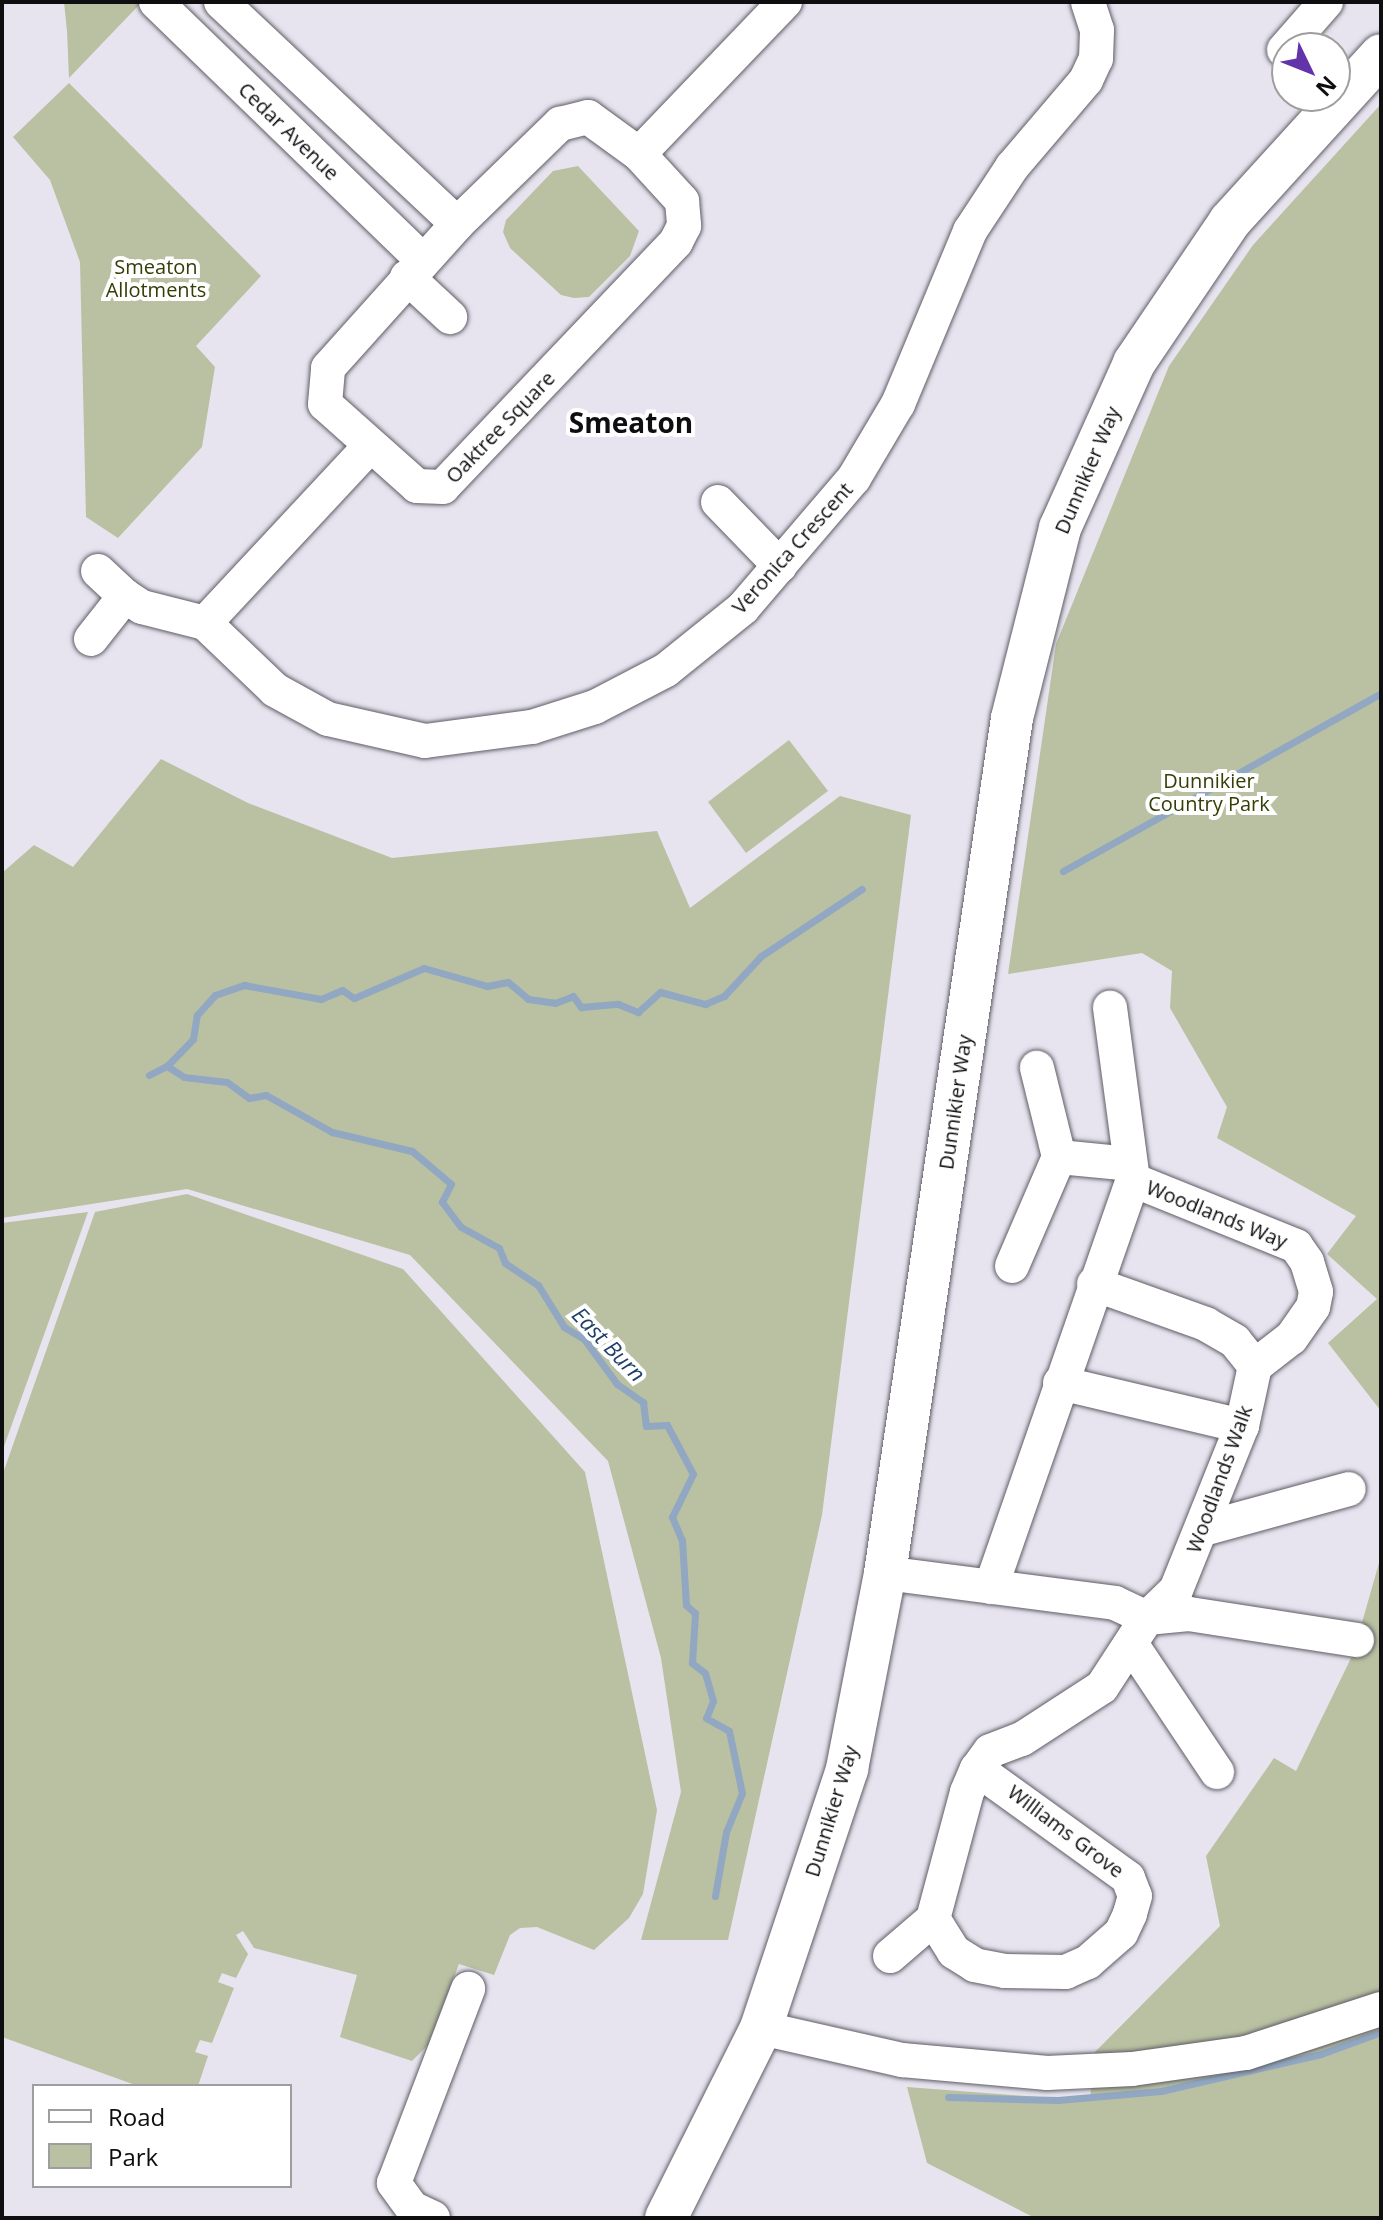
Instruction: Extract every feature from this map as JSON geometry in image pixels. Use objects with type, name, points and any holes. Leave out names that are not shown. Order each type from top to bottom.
[{"type":"main road","name":"Dunnikier Way","points":[[666,2218],[761,2028],[847,1769],[885,1573],[1012,718],[1060,528],[1134,363],[1230,221],[1381,55]]},
{"type":"street","name":"Cedar Avenue","points":[[156,2],[415,269],[450,317]]},
{"type":"street","points":[[221,2],[457,224]]},
{"type":"street","points":[[639,154],[785,2]]},
{"type":"street","name":"Veronica Crescent","points":[[205,623],[275,690],[328,719],[425,741],[532,727],[595,707],[666,670],[743,608],[854,478],[898,404],[970,231],[1012,167],[1086,80],[1096,59],[1097,30],[1088,2]]},
{"type":"street","points":[[1300,32],[1326,2]]},
{"type":"street","name":"Oaktree Square","points":[[572,119],[598,120],[639,154],[682,201],[684,226],[676,242],[443,487],[417,486],[325,404],[324,380],[415,269],[457,224],[572,119]]},
{"type":"street","points":[[98,571],[142,607],[205,623],[370,446]]},
{"type":"street","points":[[718,502],[780,566]]},
{"type":"street","points":[[91,639],[125,596]]},
{"type":"street","points":[[991,1587],[1132,1172],[1110,1008]]},
{"type":"street","points":[[1012,1266],[1059,1157],[1037,1068]]},
{"type":"street","name":"Woodlands Way","points":[[1059,1157],[1132,1172],[1296,1246],[1307,1262],[1316,1292],[1313,1307],[1291,1338],[1255,1366]]},
{"type":"street","points":[[1094,1284],[1206,1324],[1235,1341],[1255,1366]]},
{"type":"street","name":"Woodlands Walk","points":[[977,1769],[990,1751],[1022,1739],[1102,1687],[1139,1631],[1176,1590],[1242,1426],[1255,1366]]},
{"type":"street","points":[[1060,1383],[1242,1426]]},
{"type":"street","points":[[1203,1529],[1349,1489]]},
{"type":"street","points":[[885,1573],[1115,1603],[1139,1631],[1217,1772]]},
{"type":"street","points":[[1139,1631],[1189,1614],[1357,1640]]},
{"type":"street","points":[[890,1956],[933,1919],[977,1769]]},
{"type":"street","name":"Williams Grove","points":[[933,1919],[954,1952],[975,1965],[1066,1972],[1088,1962],[1121,1933],[1133,1905],[1135,1896],[1128,1878],[977,1769]]},
{"type":"street","points":[[433,2218],[412,2208],[394,2183],[468,1989]]},
{"type":"street","points":[[761,2028],[902,2060],[1047,2073],[1132,2069],[1246,2053],[1381,2009]]},
{"type":"green space","points":[[64,2],[140,4],[69,78],[67,31]]},
{"type":"green space","name":"Smeaton Allotments","points":[[69,83],[261,276],[196,346],[215,367],[202,447],[118,538],[86,517],[80,262],[50,180],[13,137]]},
{"type":"green space","name":"Dunnikier Country Park","points":[[1381,104],[1381,1411],[1328,1343],[1377,1299],[1327,1254],[1356,1216],[1217,1138],[1227,1107],[1170,1008],[1172,971],[1142,953],[1008,974],[1056,644],[1169,366],[1253,245]]},
{"type":"green space","points":[[578,166],[639,231],[630,256],[589,297],[574,298],[561,295],[510,248],[503,232],[506,220],[553,171]]},
{"type":"green space","points":[[789,740],[828,791],[746,853],[708,802]]},
{"type":"green space","points":[[161,759],[248,803],[392,858],[657,831],[690,908],[840,796],[911,815],[822,1515],[728,1940],[641,1940],[681,1792],[661,1658],[608,1461],[410,1255],[187,1189],[2,1218],[2,873],[34,845],[73,867]]},
{"type":"green space","points":[[187,1194],[403,1269],[585,1472],[657,1810],[643,1894],[629,1918],[594,1950],[537,1927],[520,1928],[510,1935],[494,1975],[459,1964],[428,2045],[412,2061],[340,2037],[357,1975],[254,1948],[243,1931],[236,1935],[248,1954],[236,1978],[222,1973],[218,1982],[234,1988],[212,2043],[200,2040],[195,2052],[208,2056],[199,2084],[132,2084],[2,2037],[2,1476],[95,1212]]},
{"type":"green space","points":[[88,1212],[2,1452],[2,1223]]},
{"type":"green space","points":[[1381,1556],[1381,2218],[1035,2218],[927,2163],[907,2087],[1090,2101],[1094,2053],[1220,1926],[1206,1856],[1274,1758],[1296,1771],[1353,1654]]},
{"type":"waterway","points":[[1063,871],[1381,693]]},
{"type":"waterway","points":[[149,1075],[167,1066],[193,1039],[197,1015],[215,995],[244,985],[321,999],[342,990],[354,998],[424,968],[487,986],[508,982],[528,999],[555,1003],[573,996],[581,1007],[618,1004],[638,1012],[660,992],[705,1004],[724,996],[761,956],[862,889]]},
{"type":"waterway","name":"East Burn","points":[[167,1066],[184,1077],[227,1082],[249,1098],[266,1095],[332,1132],[412,1151],[451,1184],[442,1202],[461,1227],[499,1248],[505,1263],[538,1285],[564,1327],[584,1339],[617,1384],[643,1402],[646,1426],[667,1425],[693,1474],[672,1517],[682,1540],[686,1605],[695,1613],[692,1663],[705,1673],[713,1701],[706,1718],[729,1731],[742,1793],[726,1832],[715,1896]]},
{"type":"waterway","points":[[948,2097],[1058,2100],[1161,2091],[1321,2054],[1381,2032]]},
{"type":"district","name":"Smeaton","points":[[631,422]]}]
